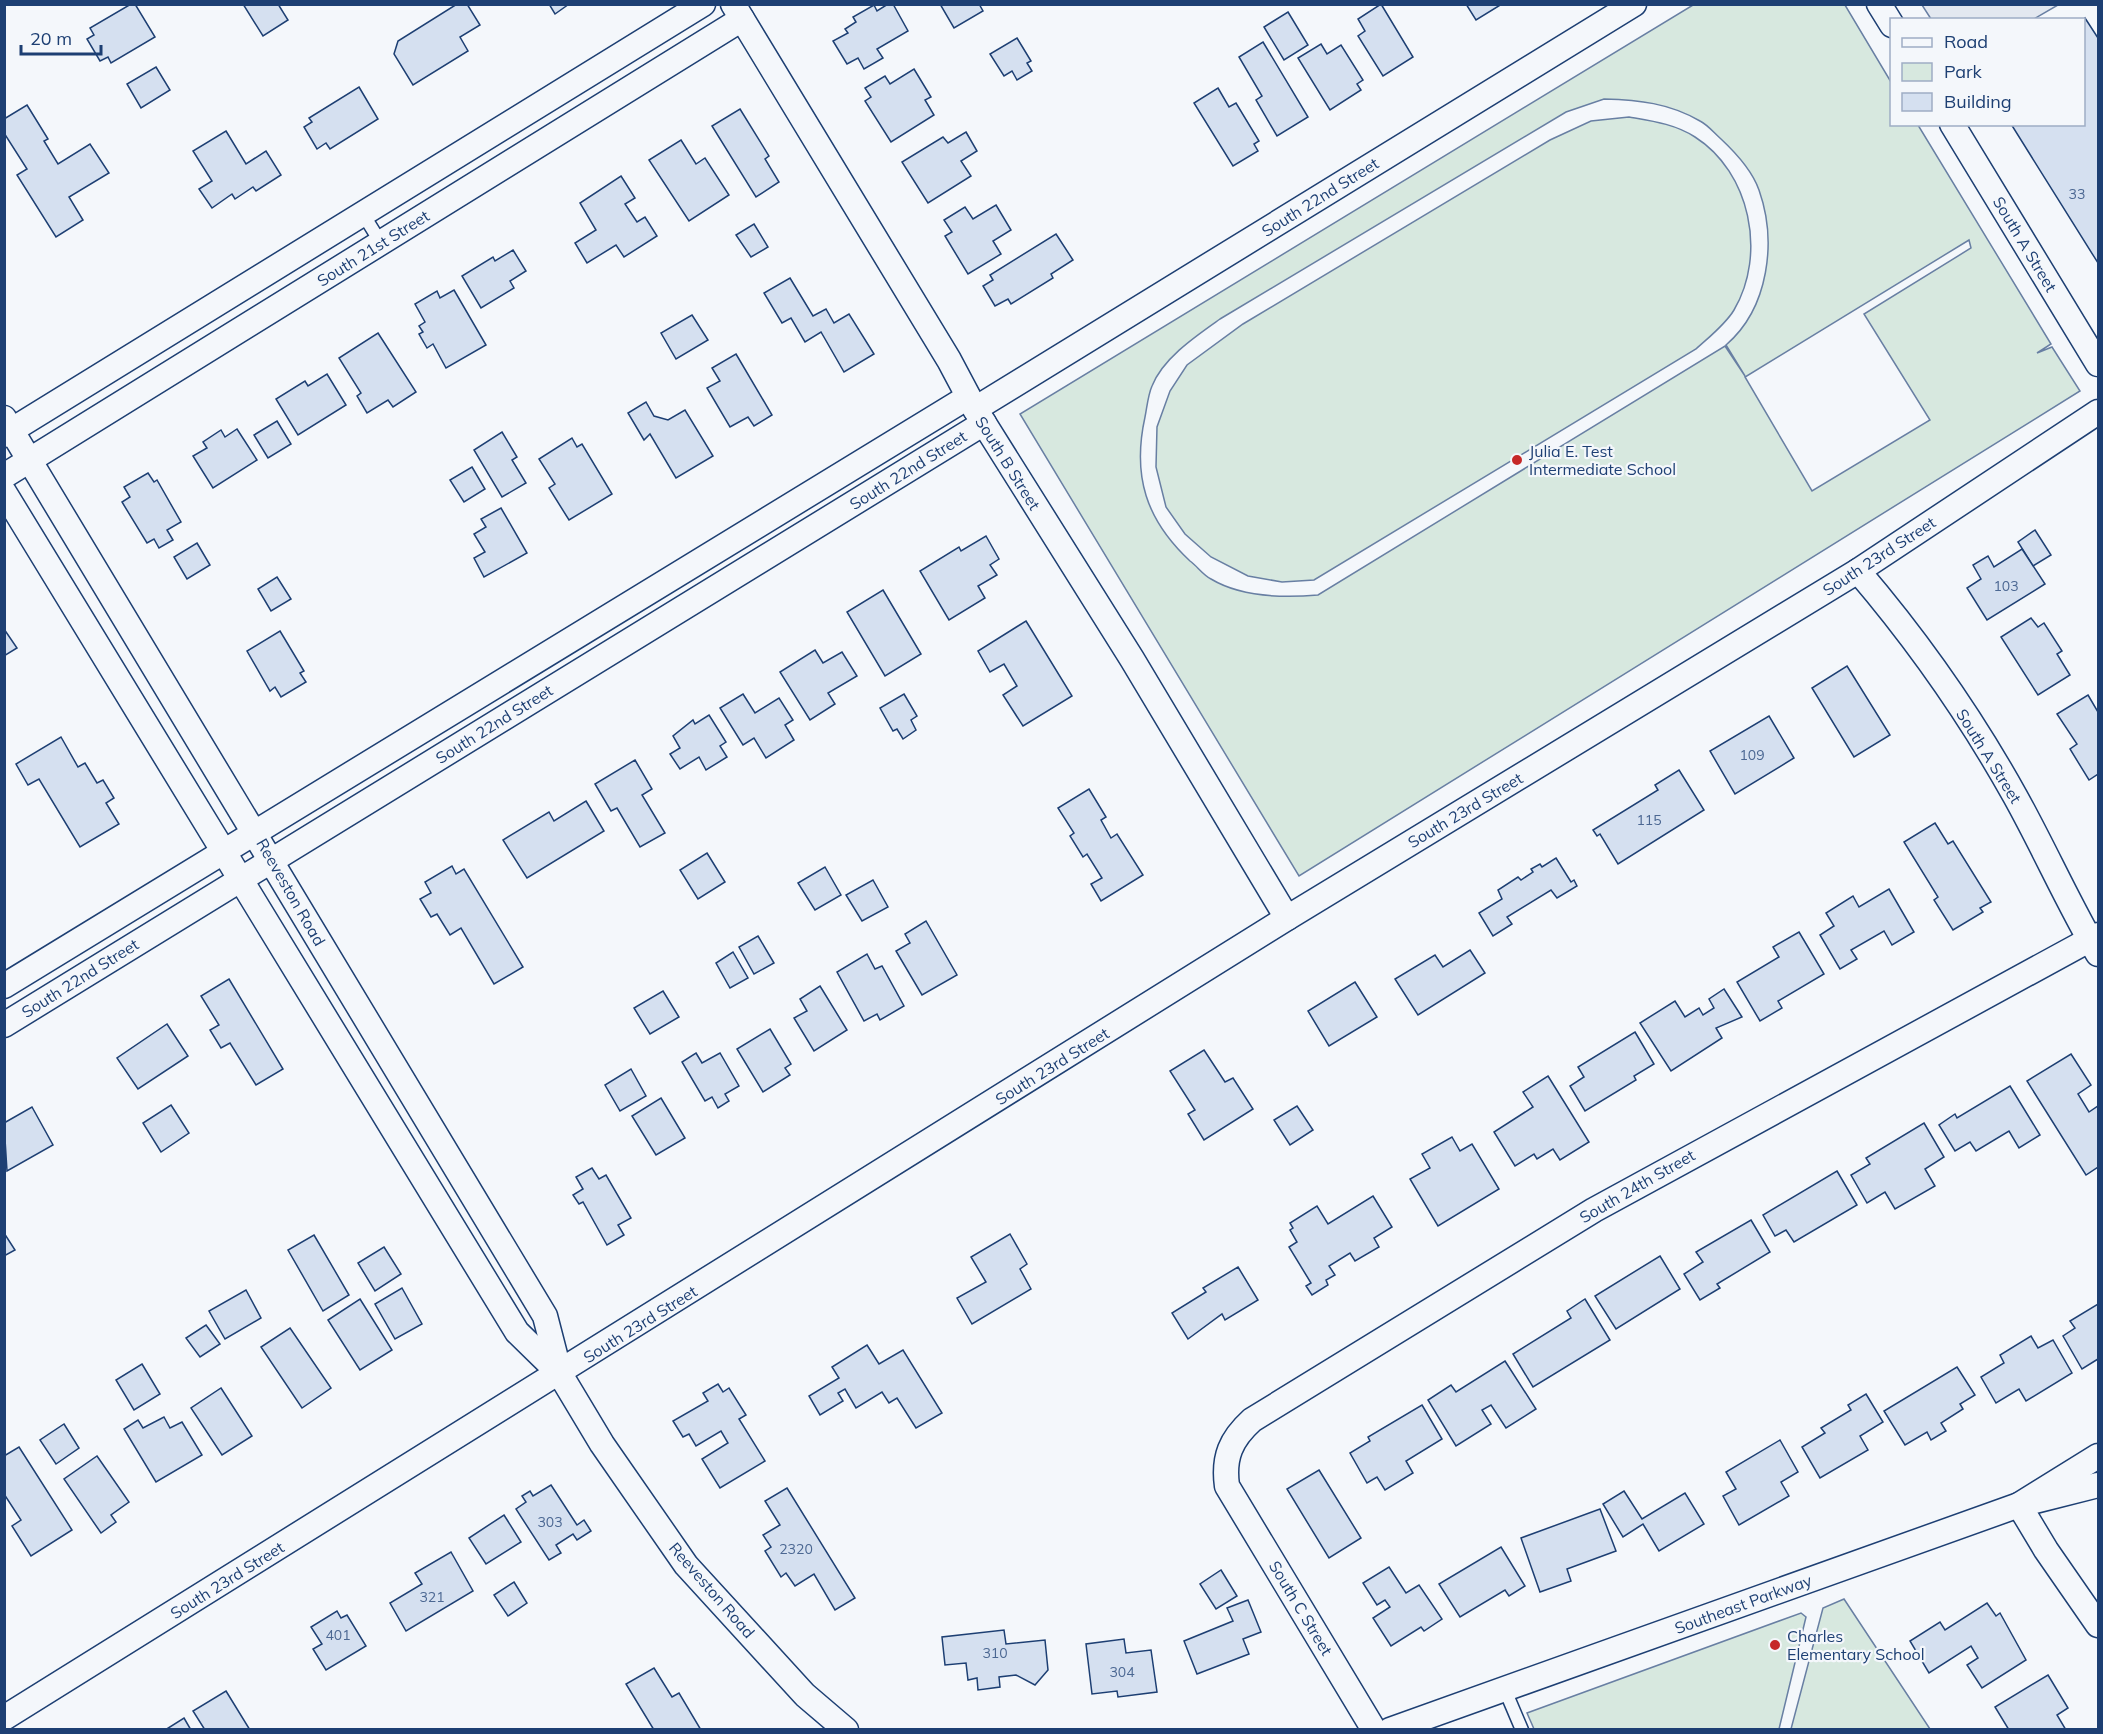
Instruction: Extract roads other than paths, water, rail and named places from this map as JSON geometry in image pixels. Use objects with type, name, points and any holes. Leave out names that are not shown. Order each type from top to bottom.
[{"type":"street","name":"South 21st Street","points":[[7,428],[363,214],[703,4]]},
{"type":"street","name":"South 22nd Street","points":[[4,1025],[270,862],[622,627],[1634,4]]},
{"type":"street","points":[[1879,4],[1890,22]]},
{"type":"street","name":"South 21st Street","points":[[4,476],[381,243],[737,12]]},
{"type":"street","name":"South B Street","points":[[737,12],[949,360],[976,410],[1132,659],[1287,918]]},
{"type":"street","name":"South A Street","points":[[1953,126],[2098,364]]},
{"type":"street","name":"South 22nd Street","points":[[4,986],[256,832],[622,627],[976,410]]},
{"type":"street","name":"South 23rd Street","points":[[4,1718],[560,1374],[1287,918],[1858,571],[2098,412]]},
{"type":"street","name":"Reeveston Road","points":[[7,428],[30,460],[256,832],[270,862],[545,1316],[560,1374]]},
{"type":"street","name":"Reeveston Road","points":[[4,492],[517,1332],[560,1374],[602,1444],[686,1564],[805,1695],[846,1730]]},
{"type":"street","name":"South A Street","points":[[1858,571],[1890,609],[1967,717],[2014,794],[2096,943]]},
{"type":"street","name":"South 24th Street","points":[[1227,1486],[1226,1458],[1235,1435],[1252,1420],[1601,1206],[2096,943]]},
{"type":"street","points":[[2098,1456],[2019,1506],[2046,1550],[2098,1625]]},
{"type":"street","name":"Southeast Parkway","points":[[1390,1730],[2019,1506],[2098,1485]]},
{"type":"street","name":"South C Street","points":[[1227,1486],[1374,1730]]},
{"type":"lane","points":[[363,214],[381,243]]},
{"type":"lane","points":[[1505,1690],[1522,1730]]},
{"type":"place","name":"Julia E. Test Intermediate School","points":[[1517,460]]},
{"type":"place","name":"Charles Elementary School","points":[[1775,1645]]}]
